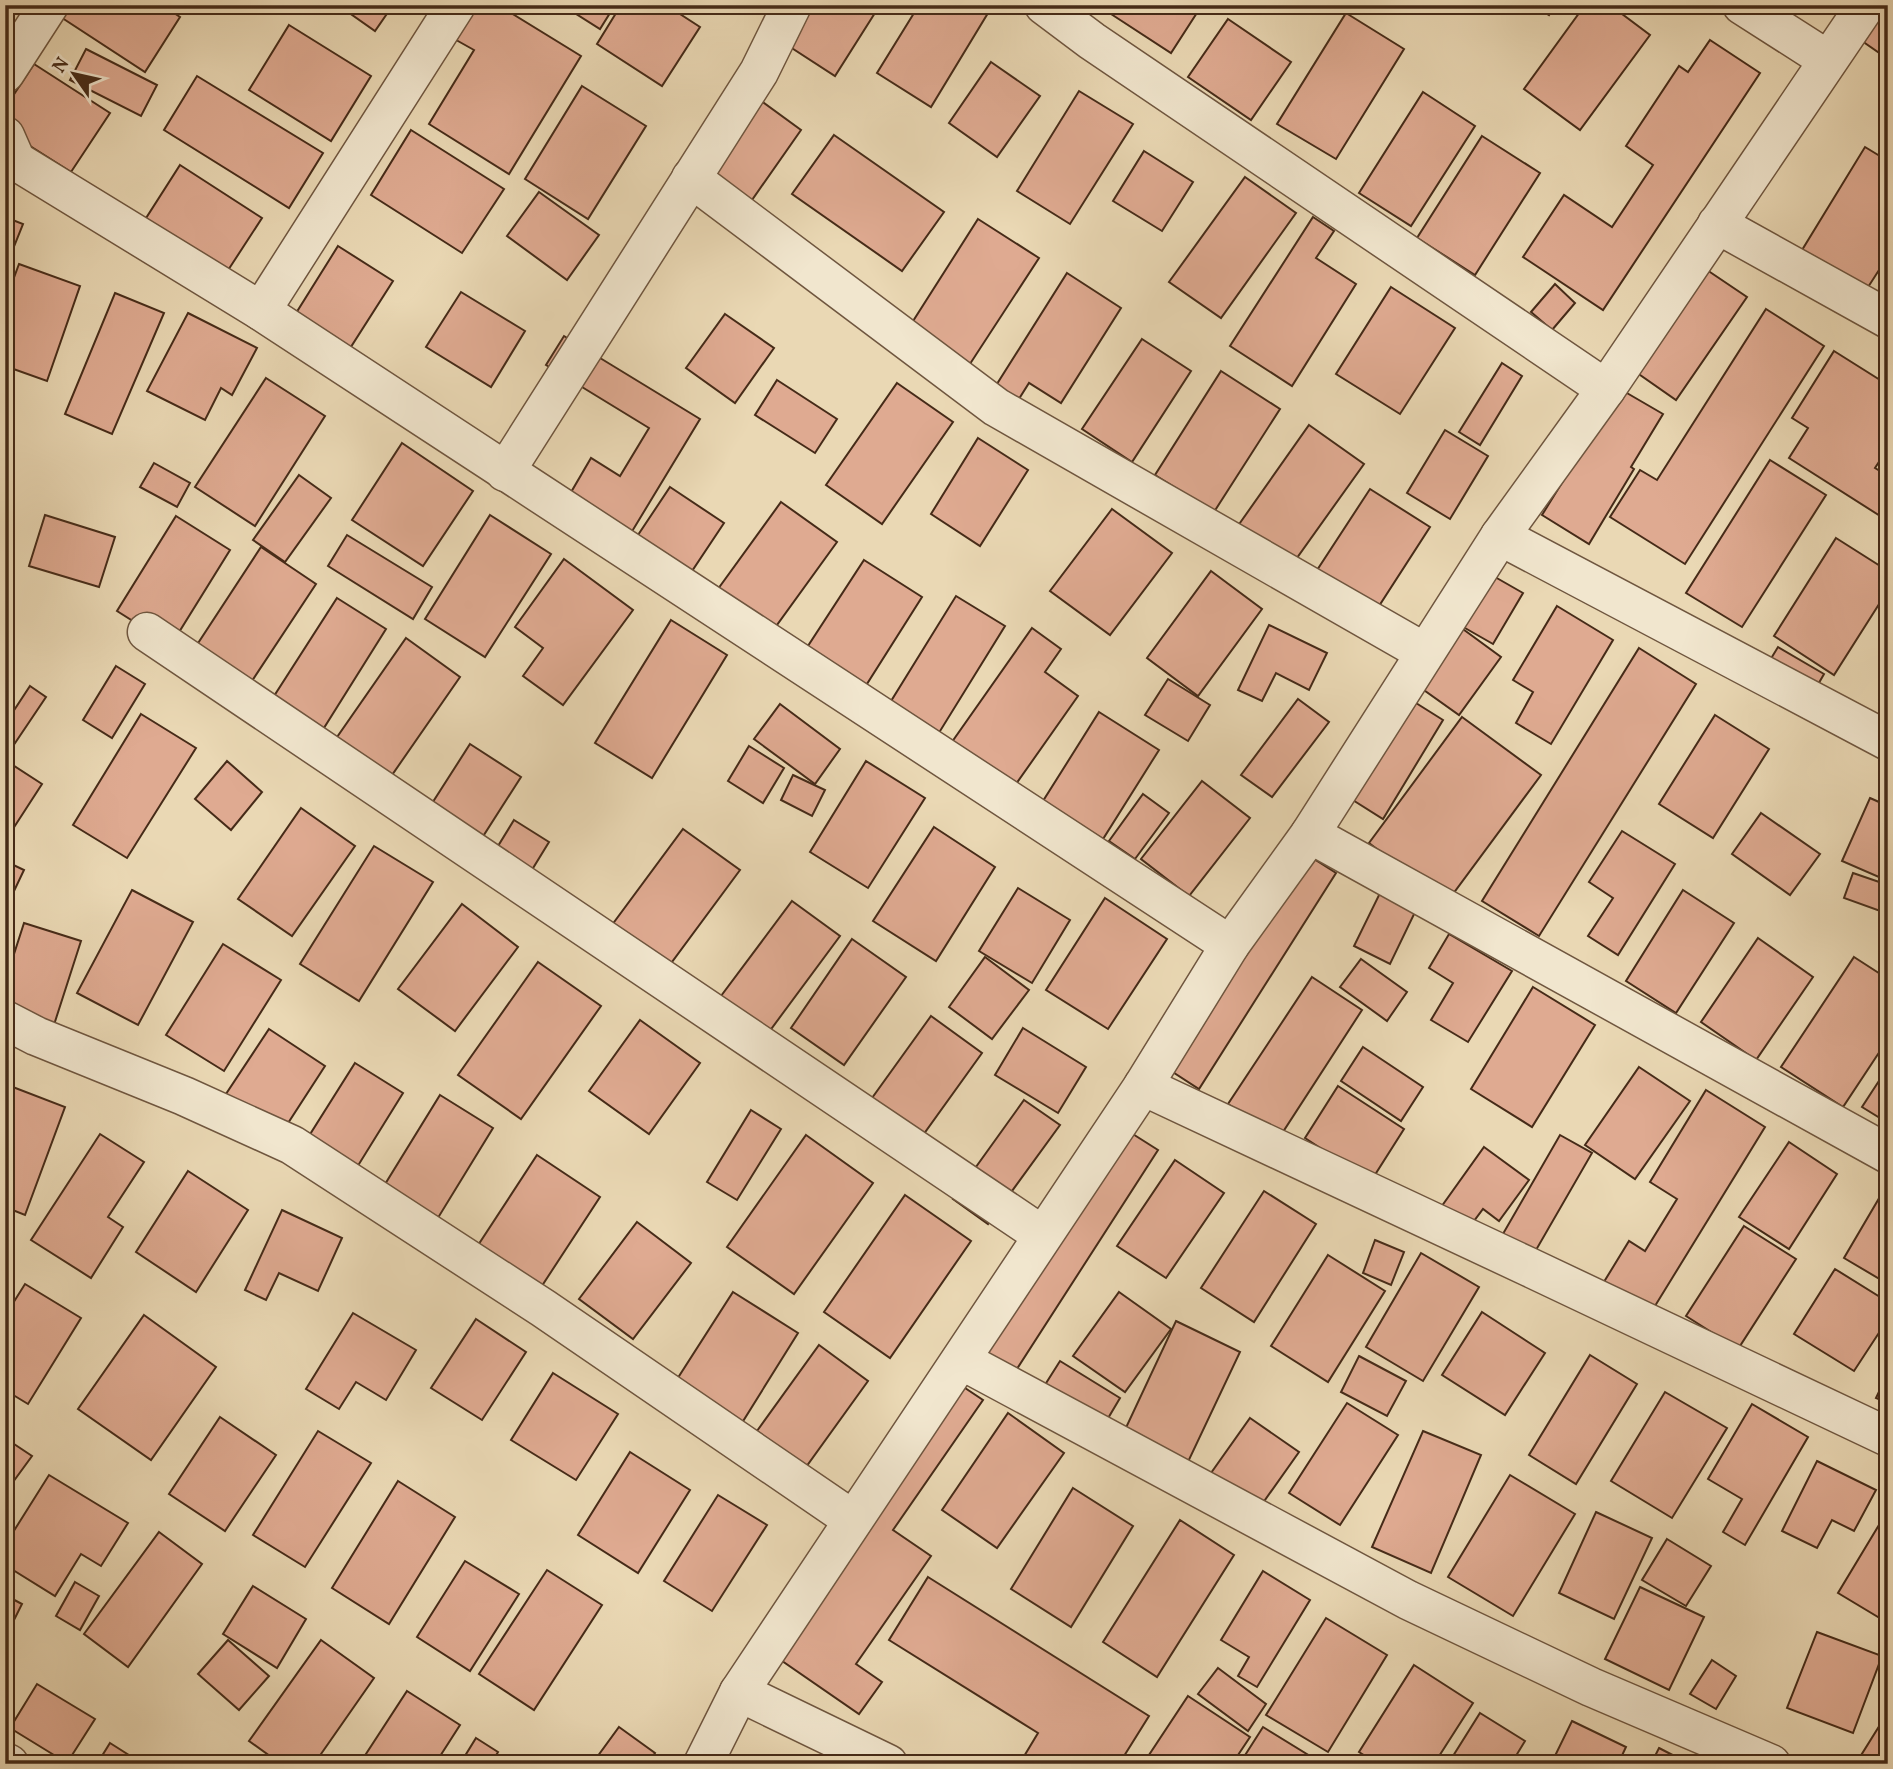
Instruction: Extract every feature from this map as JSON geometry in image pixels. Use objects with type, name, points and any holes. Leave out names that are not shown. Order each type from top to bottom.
[{"type":"street","points":[[5,73],[49,5]]},
{"type":"street","points":[[261,311],[456,5]]},
{"type":"street","points":[[505,472],[759,72],[792,5]]},
{"type":"street","points":[[1044,5],[1092,41],[1606,389]]},
{"type":"street","points":[[1742,5],[1828,61]]},
{"type":"street","points":[[703,1764],[739,1692],[1143,1086],[1230,945],[1310,834],[1500,536],[1606,389],[1867,5]]},
{"type":"street","points":[[5,136],[16,161],[261,311],[1230,945]]},
{"type":"street","points":[[691,178],[996,407],[1424,652]]},
{"type":"street","points":[[1717,224],[1888,319]]},
{"type":"street","points":[[1500,536],[1888,741]]},
{"type":"street","points":[[147,632],[1042,1235]]},
{"type":"street","points":[[1310,834],[1888,1154]]},
{"type":"street","points":[[5,1020],[36,1036],[184,1096],[292,1146],[543,1308],[853,1520]]},
{"type":"street","points":[[1143,1086],[1888,1437]]},
{"type":"street","points":[[961,1360],[1408,1600],[1591,1687],[1771,1764]]},
{"type":"street","points":[[739,1692],[888,1764]]},
{"type":"building","points":[[57,5],[162,5],[180,17],[145,72],[53,12]]},
{"type":"building","points":[[338,5],[393,5],[375,31]]},
{"type":"building","points":[[468,5],[498,5],[581,56],[509,174],[429,124],[474,50],[449,36]]},
{"type":"building","points":[[562,5],[615,5],[600,29]]},
{"type":"building","points":[[621,5],[666,5],[700,27],[662,86],[597,44]]},
{"type":"building","points":[[808,5],[880,5],[835,76],[784,43]]},
{"type":"building","points":[[919,5],[975,5],[988,13],[931,107],[877,73]]},
{"type":"building","points":[[1116,5],[1202,5],[1171,53],[1111,14]]},
{"type":"building","points":[[1533,5],[1555,5],[1549,15]]},
{"type":"building","points":[[1585,5],[1610,5],[1650,35],[1580,130],[1524,89]]},
{"type":"building","points":[[1888,5],[1888,59],[1862,41]]},
{"type":"building","points":[[1346,13],[1404,49],[1336,159],[1277,124]]},
{"type":"building","points":[[1228,19],[1291,62],[1251,120],[1188,77]]},
{"type":"building","points":[[289,25],[371,76],[331,141],[249,90]]},
{"type":"building","points":[[1710,40],[1760,73],[1603,310],[1523,257],[1564,195],[1612,227],[1653,165],[1626,146],[1679,66],[1688,72]]},
{"type":"building","points":[[86,49],[157,85],[141,116],[70,80]]},
{"type":"building","points":[[991,62],[1040,96],[997,157],[949,123]]},
{"type":"building","points":[[34,64],[110,113],[71,172],[5,130],[5,108]]},
{"type":"building","points":[[197,76],[323,153],[289,208],[164,130]]},
{"type":"building","points":[[582,86],[646,126],[588,219],[525,179]]},
{"type":"building","points":[[745,89],[801,130],[745,210],[687,168]]},
{"type":"building","points":[[1079,91],[1133,124],[1070,224],[1017,191]]},
{"type":"building","points":[[1423,92],[1475,126],[1411,226],[1359,193]]},
{"type":"building","points":[[411,130],[504,189],[462,253],[371,195]]},
{"type":"building","points":[[834,135],[944,212],[902,271],[792,194]]},
{"type":"building","points":[[1482,136],[1540,173],[1475,275],[1417,238]]},
{"type":"building","points":[[1865,147],[1888,161],[1888,256],[1863,295],[1799,255]]},
{"type":"building","points":[[1144,151],[1193,182],[1162,231],[1113,201]]},
{"type":"building","points":[[180,165],[262,218],[223,278],[141,226]]},
{"type":"building","points":[[1245,177],[1296,213],[1221,318],[1169,282]]},
{"type":"building","points":[[539,192],[599,235],[567,280],[507,236]]},
{"type":"building","points":[[5,217],[23,224],[5,269]]},
{"type":"building","points":[[1313,217],[1334,231],[1316,258],[1356,284],[1292,386],[1230,346]]},
{"type":"building","points":[[978,219],[1039,258],[968,367],[908,329]]},
{"type":"building","points":[[338,246],[393,281],[347,353],[293,318]]},
{"type":"building","points":[[19,264],[80,286],[47,381],[5,366],[5,302]]},
{"type":"building","points":[[1704,268],[1747,297],[1676,400],[1633,370]]},
{"type":"building","points":[[1067,273],[1121,308],[1061,403],[1029,383],[1012,410],[990,395]]},
{"type":"building","points":[[1555,284],[1575,303],[1552,330],[1531,312]]},
{"type":"building","points":[[1391,287],[1455,328],[1400,414],[1336,374]]},
{"type":"building","points":[[461,292],[525,331],[491,387],[426,347]]},
{"type":"building","points":[[115,293],[164,313],[112,434],[65,414]]},
{"type":"building","points":[[1766,309],[1824,346],[1685,564],[1610,517],[1640,470],[1657,480]]},
{"type":"building","points":[[188,313],[257,348],[232,395],[221,388],[205,420],[147,391]]},
{"type":"building","points":[[725,314],[774,348],[735,403],[686,368]]},
{"type":"building","points":[[564,336],[700,419],[625,543],[563,506],[591,458],[620,476],[649,428],[546,365]]},
{"type":"building","points":[[1142,339],[1191,371],[1132,462],[1082,429]]},
{"type":"building","points":[[1834,351],[1888,385],[1888,448],[1875,468],[1888,476],[1888,521],[1789,458],[1808,428],[1792,418]]},
{"type":"building","points":[[1502,363],[1522,376],[1480,445],[1459,432]]},
{"type":"building","points":[[1221,371],[1280,409],[1214,512],[1155,475]]},
{"type":"building","points":[[266,378],[325,416],[255,526],[195,487]]},
{"type":"building","points":[[777,380],[837,419],[815,453],[755,415]]},
{"type":"building","points":[[897,383],[953,422],[882,524],[826,485]]},
{"type":"building","points":[[1620,389],[1663,414],[1589,544],[1542,515]]},
{"type":"building","points":[[1309,425],[1364,464],[1289,569],[1235,530]]},
{"type":"building","points":[[1445,430],[1488,456],[1450,519],[1407,493]]},
{"type":"building","points":[[978,438],[1028,470],[980,546],[931,514]]},
{"type":"building","points":[[402,443],[473,491],[423,566],[352,520]]},
{"type":"building","points":[[1770,460],[1826,495],[1742,627],[1686,593]]},
{"type":"building","points":[[154,463],[190,483],[177,507],[140,487]]},
{"type":"building","points":[[299,475],[331,498],[285,562],[253,540]]},
{"type":"building","points":[[670,487],[724,523],[688,577],[634,541]]},
{"type":"building","points":[[1370,489],[1430,527],[1368,623],[1308,584]]},
{"type":"building","points":[[781,502],[837,542],[774,629],[718,589]]},
{"type":"building","points":[[1112,509],[1172,553],[1110,635],[1050,591]]},
{"type":"building","points":[[45,515],[115,537],[99,587],[29,566]]},
{"type":"building","points":[[490,515],[551,554],[485,657],[425,619]]},
{"type":"building","points":[[176,516],[230,550],[171,645],[117,611]]},
{"type":"building","points":[[347,535],[432,587],[413,619],[328,566]]},
{"type":"building","points":[[1836,538],[1888,571],[1888,590],[1834,675],[1774,636]]},
{"type":"building","points":[[261,547],[316,584],[244,693],[189,657]]},
{"type":"building","points":[[564,559],[633,610],[563,705],[523,676],[543,648],[515,627]]},
{"type":"building","points":[[864,560],[922,597],[865,687],[806,649]]},
{"type":"building","points":[[1211,571],[1262,609],[1198,696],[1147,658]]},
{"type":"building","points":[[1488,573],[1523,593],[1493,644],[1458,624]]},
{"type":"building","points":[[956,596],[1005,626],[937,736],[888,706]]},
{"type":"building","points":[[337,598],[386,629],[317,739],[267,707]]},
{"type":"building","points":[[1557,606],[1613,640],[1551,744],[1516,723],[1533,692],[1513,680]]},
{"type":"building","points":[[671,620],[727,655],[652,778],[595,743]]},
{"type":"building","points":[[1456,624],[1501,657],[1459,715],[1414,683]]},
{"type":"building","points":[[1269,625],[1327,653],[1309,690],[1276,673],[1262,701],[1238,690]]},
{"type":"building","points":[[1032,628],[1061,649],[1045,672],[1078,696],[1009,794],[947,749]]},
{"type":"building","points":[[406,638],[460,677],[374,801],[319,763]]},
{"type":"building","points":[[1778,647],[1824,674],[1808,702],[1761,675]]},
{"type":"building","points":[[1639,648],[1696,684],[1539,936],[1482,901]]},
{"type":"building","points":[[116,666],[145,684],[112,738],[83,720]]},
{"type":"building","points":[[1168,679],[1210,705],[1188,741],[1145,715]]},
{"type":"building","points":[[30,686],[46,697],[5,758],[5,724]]},
{"type":"building","points":[[1888,697],[1888,736],[1872,728]]},
{"type":"building","points":[[1408,698],[1443,720],[1383,819],[1348,797]]},
{"type":"building","points":[[1298,699],[1329,722],[1272,797],[1241,775]]},
{"type":"building","points":[[780,704],[840,749],[815,784],[754,739]]},
{"type":"building","points":[[1099,712],[1159,750],[1103,839],[1043,801]]},
{"type":"building","points":[[141,714],[196,748],[127,858],[73,825]]},
{"type":"building","points":[[1715,715],[1769,749],[1713,838],[1659,804]]},
{"type":"building","points":[[1462,717],[1541,775],[1447,902],[1369,843]]},
{"type":"building","points":[[470,744],[521,777],[473,852],[422,819]]},
{"type":"building","points":[[749,746],[784,768],[763,803],[728,781]]},
{"type":"building","points":[[5,760],[42,784],[9,835],[5,833]]},
{"type":"building","points":[[227,761],[262,792],[231,830],[195,799]]},
{"type":"building","points":[[866,761],[925,798],[868,888],[810,852]]},
{"type":"building","points":[[793,775],[825,790],[812,816],[781,800]]},
{"type":"building","points":[[1202,781],[1250,818],[1189,896],[1141,859]]},
{"type":"building","points":[[1143,794],[1169,813],[1135,859],[1109,841]]},
{"type":"building","points":[[1870,798],[1888,806],[1888,881],[1842,861]]},
{"type":"building","points":[[301,808],[355,846],[292,936],[238,899]]},
{"type":"building","points":[[1761,813],[1820,854],[1790,895],[1732,854]]},
{"type":"building","points":[[514,820],[549,842],[522,886],[487,864]]},
{"type":"building","points":[[934,827],[995,867],[936,961],[873,921]]},
{"type":"building","points":[[683,829],[740,870],[666,970],[609,929]]},
{"type":"building","points":[[1622,831],[1675,864],[1618,955],[1588,936],[1613,898],[1589,882]]},
{"type":"building","points":[[374,846],[433,882],[359,1001],[300,964]]},
{"type":"building","points":[[1303,852],[1336,873],[1199,1089],[1165,1067]]},
{"type":"building","points":[[5,861],[24,870],[5,910]]},
{"type":"building","points":[[1853,873],[1888,885],[1888,899],[1883,912],[1844,898]]},
{"type":"building","points":[[1018,888],[1070,920],[1032,983],[979,951]]},
{"type":"building","points":[[132,890],[193,922],[138,1025],[77,993]]},
{"type":"building","points":[[1683,890],[1734,923],[1676,1013],[1626,981]]},
{"type":"building","points":[[1381,891],[1417,908],[1390,964],[1354,946]]},
{"type":"building","points":[[1105,898],[1167,939],[1108,1029],[1046,990]]},
{"type":"building","points":[[792,901],[840,936],[766,1036],[718,1000]]},
{"type":"building","points":[[462,904],[518,947],[455,1031],[398,989]]},
{"type":"building","points":[[24,923],[81,941],[52,1031],[5,1016],[5,982]]},
{"type":"building","points":[[1449,934],[1512,971],[1468,1042],[1431,1020],[1453,983],[1429,968]]},
{"type":"building","points":[[1758,938],[1813,977],[1756,1060],[1701,1022]]},
{"type":"building","points":[[852,939],[906,977],[844,1065],[791,1028]]},
{"type":"building","points":[[223,944],[281,980],[224,1071],[166,1035]]},
{"type":"building","points":[[985,957],[1029,990],[992,1039],[949,1007]]},
{"type":"building","points":[[1854,957],[1888,979],[1888,1039],[1843,1107],[1781,1067]]},
{"type":"building","points":[[1361,959],[1407,992],[1387,1021],[1340,987]]},
{"type":"building","points":[[538,962],[601,1006],[521,1119],[458,1075]]},
{"type":"building","points":[[1312,977],[1362,1010],[1279,1138],[1228,1104]]},
{"type":"building","points":[[1533,987],[1595,1025],[1532,1127],[1471,1089]]},
{"type":"building","points":[[931,1016],[982,1053],[918,1142],[867,1105]]},
{"type":"building","points":[[640,1020],[700,1063],[649,1134],[589,1091]]},
{"type":"building","points":[[1023,1028],[1086,1067],[1058,1113],[995,1075]]},
{"type":"building","points":[[269,1029],[325,1066],[279,1137],[222,1100]]},
{"type":"building","points":[[1363,1047],[1423,1087],[1401,1121],[1341,1081]]},
{"type":"building","points":[[355,1063],[403,1093],[346,1185],[297,1155]]},
{"type":"building","points":[[1639,1067],[1690,1101],[1635,1179],[1585,1145]]},
{"type":"building","points":[[1888,1067],[1888,1123],[1862,1107]]},
{"type":"building","points":[[5,1084],[65,1107],[25,1215],[5,1207]]},
{"type":"building","points":[[1338,1086],[1404,1129],[1371,1181],[1305,1138]]},
{"type":"building","points":[[1706,1090],[1765,1127],[1647,1319],[1599,1290],[1629,1241],[1645,1251],[1677,1199],[1650,1182]]},
{"type":"building","points":[[440,1095],[493,1128],[433,1226],[379,1194]]},
{"type":"building","points":[[1024,1100],[1060,1125],[988,1224],[953,1199]]},
{"type":"building","points":[[751,1110],[781,1129],[737,1200],[707,1182]]},
{"type":"building","points":[[1117,1124],[1158,1150],[1015,1372],[974,1347]]},
{"type":"building","points":[[100,1134],[144,1162],[108,1217],[123,1227],[91,1278],[31,1240]]},
{"type":"building","points":[[806,1135],[873,1183],[794,1294],[727,1247]]},
{"type":"building","points":[[1560,1135],[1592,1153],[1532,1257],[1500,1239]]},
{"type":"building","points":[[1789,1142],[1837,1174],[1789,1249],[1739,1217]]},
{"type":"building","points":[[1484,1147],[1529,1180],[1499,1221],[1483,1209],[1462,1237],[1434,1217]]},
{"type":"building","points":[[537,1155],[600,1197],[534,1298],[471,1256]]},
{"type":"building","points":[[1175,1160],[1224,1193],[1166,1278],[1117,1246]]},
{"type":"building","points":[[188,1171],[248,1210],[196,1292],[136,1252]]},
{"type":"building","points":[[1888,1183],[1888,1284],[1844,1258]]},
{"type":"building","points":[[1264,1191],[1316,1224],[1254,1322],[1201,1288]]},
{"type":"building","points":[[905,1195],[971,1241],[890,1358],[824,1312]]},
{"type":"building","points":[[282,1210],[342,1238],[318,1291],[279,1273],[266,1300],[245,1290]]},
{"type":"building","points":[[637,1222],[691,1263],[633,1339],[579,1299]]},
{"type":"building","points":[[1744,1226],[1796,1259],[1738,1349],[1686,1316]]},
{"type":"building","points":[[1375,1240],[1404,1252],[1391,1285],[1363,1273]]},
{"type":"building","points":[[5,1248],[13,1252],[5,1267]]},
{"type":"building","points":[[1421,1253],[1479,1287],[1423,1381],[1366,1347]]},
{"type":"building","points":[[1328,1255],[1385,1291],[1328,1382],[1271,1346]]},
{"type":"building","points":[[1835,1269],[1888,1302],[1888,1319],[1854,1371],[1794,1334]]},
{"type":"building","points":[[25,1284],[81,1318],[28,1404],[5,1390],[5,1316]]},
{"type":"building","points":[[733,1292],[798,1333],[740,1426],[674,1384]]},
{"type":"building","points":[[1119,1292],[1171,1329],[1125,1392],[1073,1356]]},
{"type":"building","points":[[1482,1312],[1545,1353],[1505,1415],[1442,1375]]},
{"type":"building","points":[[353,1313],[416,1350],[386,1400],[356,1382],[339,1409],[306,1389]]},
{"type":"building","points":[[144,1315],[216,1367],[151,1460],[78,1409]]},
{"type":"building","points":[[476,1319],[526,1352],[482,1420],[431,1388]]},
{"type":"building","points":[[1176,1321],[1240,1352],[1187,1464],[1123,1434]]},
{"type":"building","points":[[819,1345],[868,1381],[806,1467],[757,1431]]},
{"type":"building","points":[[1590,1355],[1637,1384],[1576,1484],[1529,1455]]},
{"type":"building","points":[[1359,1356],[1406,1381],[1387,1416],[1341,1392]]},
{"type":"building","points":[[1060,1361],[1120,1398],[1104,1425],[1043,1388]]},
{"type":"building","points":[[553,1373],[618,1414],[576,1480],[511,1440]]},
{"type":"building","points":[[1888,1373],[1888,1403],[1876,1398]]},
{"type":"building","points":[[959,1384],[983,1400],[893,1530],[931,1556],[856,1664],[882,1682],[859,1714],[772,1654]]},
{"type":"building","points":[[1665,1392],[1727,1428],[1672,1518],[1611,1481]]},
{"type":"building","points":[[1347,1403],[1398,1435],[1340,1525],[1289,1493]]},
{"type":"building","points":[[1752,1404],[1808,1437],[1745,1545],[1723,1532],[1742,1499],[1708,1479]]},
{"type":"building","points":[[1008,1413],[1064,1453],[997,1548],[942,1510]]},
{"type":"building","points":[[220,1417],[276,1455],[225,1531],[169,1494]]},
{"type":"building","points":[[1250,1418],[1299,1452],[1260,1507],[1211,1473]]},
{"type":"building","points":[[318,1431],[371,1463],[305,1567],[253,1535]]},
{"type":"building","points":[[1423,1431],[1481,1455],[1431,1573],[1372,1547]]},
{"type":"building","points":[[5,1438],[32,1456],[5,1493]]},
{"type":"building","points":[[630,1452],[690,1490],[638,1573],[578,1535]]},
{"type":"building","points":[[1817,1461],[1876,1490],[1854,1531],[1832,1520],[1817,1548],[1782,1531]]},
{"type":"building","points":[[49,1475],[128,1523],[101,1566],[81,1554],[55,1596],[5,1565],[5,1545]]},
{"type":"building","points":[[1510,1475],[1575,1514],[1513,1616],[1448,1577]]},
{"type":"building","points":[[398,1481],[455,1517],[389,1624],[332,1588]]},
{"type":"building","points":[[1073,1488],[1133,1526],[1071,1627],[1011,1589]]},
{"type":"building","points":[[718,1495],[767,1525],[712,1611],[664,1581]]},
{"type":"building","points":[[1888,1510],[1888,1623],[1838,1593]]},
{"type":"building","points":[[1596,1512],[1652,1538],[1614,1619],[1559,1593]]},
{"type":"building","points":[[1180,1520],[1234,1555],[1157,1677],[1103,1642]]},
{"type":"building","points":[[159,1532],[202,1564],[128,1667],[84,1634]]},
{"type":"building","points":[[1667,1539],[1711,1566],[1686,1606],[1642,1580]]},
{"type":"building","points":[[465,1561],[519,1594],[470,1671],[417,1637]]},
{"type":"building","points":[[547,1570],[602,1605],[534,1710],[479,1674]]},
{"type":"building","points":[[1263,1571],[1310,1600],[1257,1687],[1238,1676],[1249,1657],[1221,1640]]},
{"type":"building","points":[[928,1577],[1149,1716],[1119,1764],[1032,1764],[1023,1758],[1038,1733],[889,1640]]},
{"type":"building","points":[[75,1582],[99,1596],[80,1630],[56,1616]]},
{"type":"building","points":[[253,1586],[306,1619],[277,1668],[223,1634]]},
{"type":"building","points":[[1640,1587],[1704,1617],[1669,1690],[1605,1659]]},
{"type":"building","points":[[5,1595],[22,1604],[5,1638]]},
{"type":"building","points":[[1326,1618],[1387,1655],[1328,1752],[1266,1715]]},
{"type":"building","points":[[1817,1632],[1882,1656],[1853,1733],[1787,1708]]},
{"type":"building","points":[[228,1640],[269,1676],[239,1710],[198,1674]]},
{"type":"building","points":[[321,1640],[374,1678],[314,1764],[281,1764],[249,1741]]},
{"type":"building","points":[[1712,1660],[1736,1676],[1716,1709],[1690,1694]]},
{"type":"building","points":[[1414,1665],[1473,1703],[1434,1764],[1378,1764],[1359,1752]]},
{"type":"building","points":[[1218,1668],[1266,1704],[1248,1731],[1198,1694]]},
{"type":"building","points":[[37,1684],[95,1719],[67,1763],[10,1728]]},
{"type":"building","points":[[407,1691],[460,1725],[435,1764],[374,1764],[364,1757]]},
{"type":"building","points":[[1188,1696],[1250,1737],[1232,1764],[1143,1764]]},
{"type":"building","points":[[1888,1712],[1888,1764],[1872,1764],[1860,1757]]},
{"type":"building","points":[[1480,1713],[1525,1741],[1511,1764],[1448,1764]]},
{"type":"building","points":[[1572,1721],[1626,1747],[1618,1764],[1551,1764]]},
{"type":"building","points":[[619,1727],[655,1753],[648,1764],[592,1764]]},
{"type":"building","points":[[1263,1727],[1323,1764],[1248,1764],[1242,1760]]},
{"type":"building","points":[[476,1738],[498,1752],[491,1764],[460,1764]]},
{"type":"building","points":[[110,1743],[143,1764],[97,1764]]},
{"type":"building","points":[[1659,1748],[1690,1764],[1651,1764]]},
{"type":"building","points":[[256,1756],[266,1764],[250,1764]]}]
